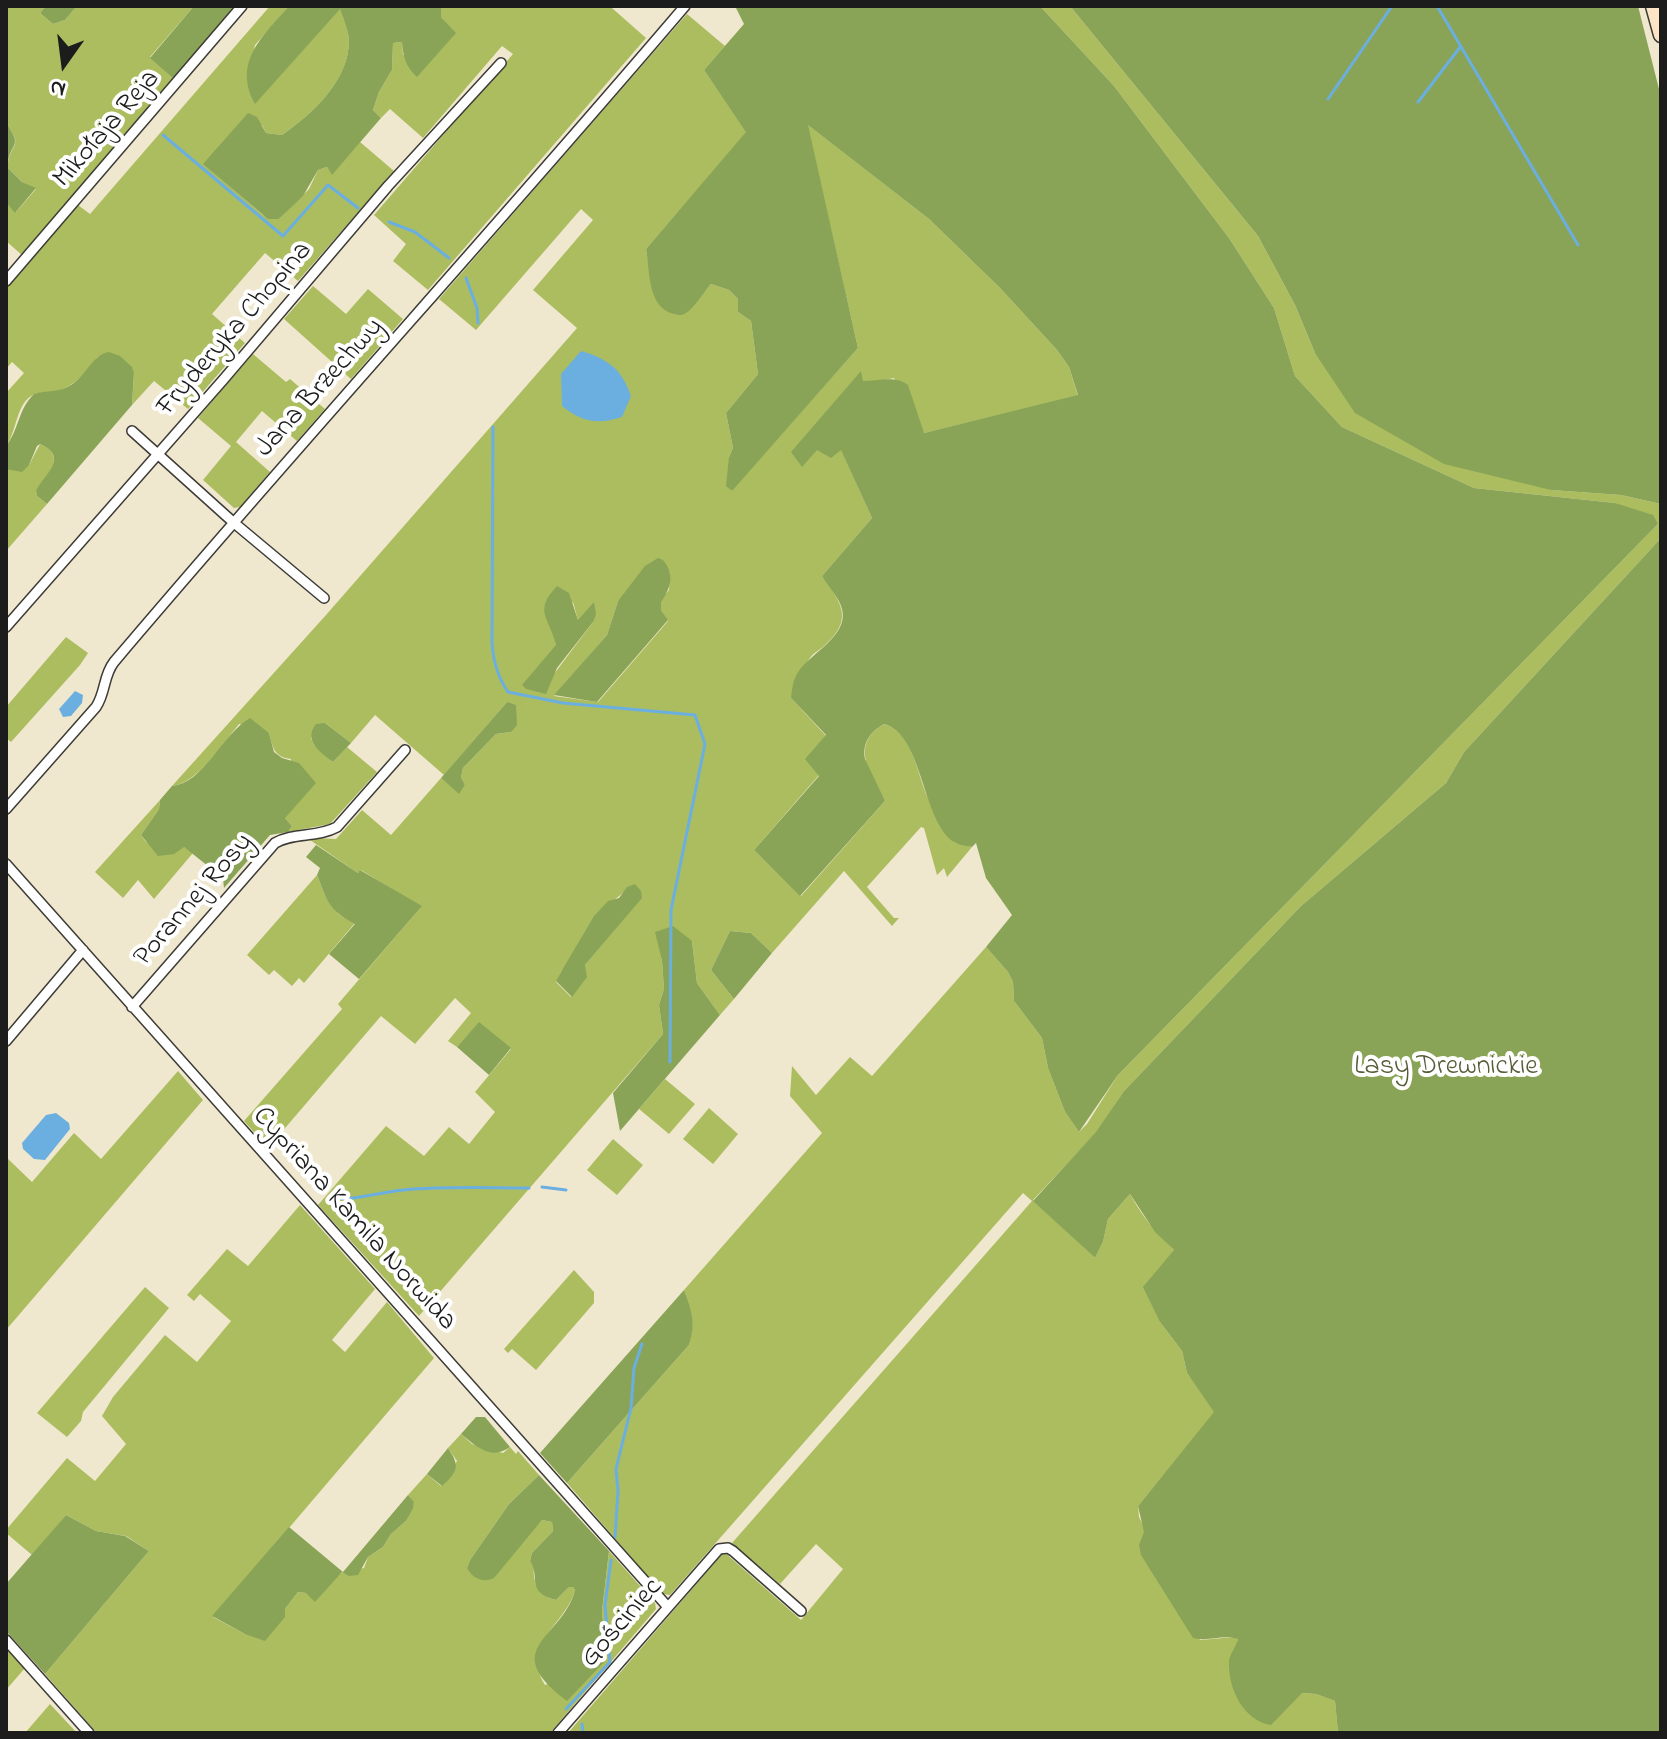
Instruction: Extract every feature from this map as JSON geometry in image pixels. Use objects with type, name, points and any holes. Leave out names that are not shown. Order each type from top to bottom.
[{"type":"main road","points":[[1653,6],[1661,35]]},
{"type":"street","name":"Mikołaja Reja","points":[[6,281],[242,6]]},
{"type":"street","name":"Jana Brzechwy","points":[[6,809],[96,707],[104,693],[108,669],[685,6]]},
{"type":"street","name":"Fryderyka Chopina","points":[[6,627],[388,186],[501,63]]},
{"type":"street","points":[[132,431],[324,598]]},
{"type":"street","name":"Porannej Rosy","points":[[132,1007],[275,843],[285,838],[327,833],[337,827],[405,750]]},
{"type":"street","name":"Cypriana Kamila Norwida","points":[[6,864],[667,1606]]},
{"type":"street","points":[[6,1041],[83,950]]},
{"type":"street","name":"Gościniec","points":[[558,1733],[667,1606],[723,1548],[733,1551],[801,1611]]},
{"type":"street","points":[[6,1640],[89,1733]]},
{"type":"green space","points":[[6,6],[46,6],[40,13],[53,24],[65,20],[77,6],[194,6],[150,57],[175,80],[23,256],[6,241],[6,202],[16,212],[36,189],[22,182],[7,167],[15,141],[6,123]]},
{"type":"green space","points":[[46,6],[77,6],[65,20],[53,24],[40,13]]},
{"type":"green space","points":[[194,6],[238,6],[175,80],[150,58]]},
{"type":"green space","points":[[270,6],[289,6],[255,45],[247,82],[340,8],[349,39],[343,68],[317,106],[282,135],[266,133],[262,125],[204,164],[263,215],[279,219],[309,189],[318,170],[327,167],[332,174],[360,142],[394,171],[298,281],[265,253],[212,314],[245,343],[188,409],[154,381],[132,405],[134,374],[98,357],[66,388],[35,394],[27,399],[6,446],[6,393],[24,373],[12,362],[6,369],[6,286],[78,205],[90,214]]},
{"type":"green space","points":[[289,6],[441,6],[441,17],[456,33],[417,77],[406,61],[402,42],[393,43],[392,70],[373,110],[381,118],[332,175],[327,167],[318,170],[303,196],[279,219],[268,219],[203,164],[248,113],[257,117],[266,133],[282,135],[317,106],[336,82],[348,54],[349,39],[340,9],[255,104],[247,75],[249,62],[261,39]]},
{"type":"green space","points":[[441,6],[613,6],[646,38],[428,290],[393,261],[406,244],[374,215],[513,54],[502,46],[423,138],[390,109],[381,118],[373,110],[392,70],[393,43],[402,42],[403,55],[455,33],[441,17]]},
{"type":"green space","points":[[735,6],[1040,6],[1114,86],[1229,238],[1274,308],[1295,376],[1342,427],[1474,488],[1615,503],[1653,515],[1658,524],[1118,1075],[1079,1132],[1065,1112],[1048,1068],[1042,1038],[1014,1001],[1013,982],[1008,972],[986,947],[1012,915],[986,878],[976,843],[972,847],[958,844],[943,832],[915,760],[897,731],[884,724],[871,734],[865,748],[865,759],[885,801],[800,896],[754,850],[819,776],[805,759],[826,735],[791,698],[793,685],[803,666],[834,636],[843,619],[841,605],[822,576],[872,518],[841,450],[831,458],[817,450],[802,467],[791,452],[861,371],[863,381],[892,379],[908,385],[924,433],[1078,395],[1069,367],[1057,350],[1000,288],[929,219],[808,125],[858,348],[732,491],[726,486],[733,448],[726,413],[758,374],[751,321],[738,312],[738,299],[729,290],[711,284],[683,315],[665,310],[651,287],[646,249],[746,132],[704,70],[744,24]]},
{"type":"green space","points":[[1040,6],[1070,6],[1258,236],[1295,305],[1315,353],[1551,490],[1621,495],[1661,504],[1661,538],[1464,752],[1446,783],[1301,906],[1124,1091],[1096,1133],[1033,1200],[1095,1258],[1103,1242],[1108,1219],[1130,1194],[1150,1224],[1174,1250],[1160,1322],[1182,1351],[1187,1373],[1215,1412],[1138,1506],[1139,1517],[1200,1640],[1235,1637],[1238,1639],[1236,1648],[1302,1693],[1335,1701],[1338,1733],[568,1733],[724,1552],[801,1620],[843,1569],[816,1544],[780,1584],[732,1543],[1032,1201],[1023,1193],[670,1595],[663,1594],[567,1483],[689,1345],[692,1317],[684,1290],[822,1133],[790,1096],[792,1066],[816,1095],[850,1057],[872,1076],[986,947],[1008,972],[1013,982],[1014,1001],[1042,1038],[1048,1068],[1065,1112],[1079,1132],[1118,1075],[1658,524],[1615,503],[1474,488],[1342,427],[1295,376],[1274,308],[1229,238],[1114,86]]},
{"type":"green space","points":[[1070,6],[1638,6],[1661,97],[1661,504],[1621,495],[1551,490],[1444,464],[1355,413],[1315,353],[1295,305],[1258,236]]},
{"type":"green space","points":[[687,14],[725,46],[704,70],[747,132],[646,249],[649,267],[687,312],[711,284],[729,290],[738,299],[738,312],[751,321],[758,374],[726,413],[733,448],[729,457],[731,491],[858,348],[807,124],[929,219],[1000,288],[1057,350],[1069,367],[1078,396],[924,433],[894,378],[862,381],[861,373],[817,449],[841,449],[872,518],[822,576],[839,603],[842,619],[833,636],[807,662],[791,698],[826,736],[819,775],[754,850],[801,896],[885,801],[869,770],[865,750],[873,732],[884,724],[902,736],[908,745],[931,804],[954,842],[972,847],[947,877],[944,868],[937,875],[924,828],[921,827],[867,887],[894,918],[899,918],[892,926],[844,871],[772,953],[751,933],[730,931],[711,970],[734,999],[720,1015],[697,983],[692,941],[656,932],[664,989],[659,1005],[663,1034],[419,1316],[318,1205],[386,1126],[424,1156],[449,1127],[469,1144],[495,1112],[475,1092],[511,1049],[479,1023],[457,1047],[448,1041],[471,1013],[455,998],[415,1044],[381,1016],[268,1148],[244,1121],[342,1009],[338,1004],[421,907],[361,870],[358,873],[310,840],[336,839],[362,810],[391,835],[441,778],[459,793],[465,785],[461,777],[463,768],[496,734],[511,732],[507,702],[444,775],[375,715],[351,743],[325,723],[311,738],[314,745],[333,762],[347,747],[377,772],[330,824],[288,832],[292,826],[285,818],[291,759],[278,754],[269,733],[239,724],[200,770],[181,784],[172,786],[577,328],[533,290],[593,220],[581,209],[476,330],[439,299]],"holes":[[[670,572],[669,590],[660,601],[661,610],[668,621],[598,702],[554,696],[607,635],[618,601]],[[573,602],[578,620],[593,622],[551,678],[556,645],[553,631]],[[628,887],[641,898],[585,965],[571,997],[556,982],[595,916]]]},
{"type":"green space","points":[[6,123],[15,141],[7,167],[22,182],[36,188],[15,213],[6,202]]},
{"type":"green space","points":[[313,286],[346,314],[368,289],[403,319],[351,379],[284,319]]},
{"type":"green space","points":[[109,352],[120,356],[132,367],[132,405],[47,504],[37,496],[36,491],[54,460],[49,449],[40,444],[37,446],[29,465],[22,472],[6,469],[6,446],[34,394],[71,385],[98,357]]},
{"type":"green space","points":[[253,354],[286,382],[290,379],[325,409],[297,441],[262,411],[236,442],[270,472],[240,507],[234,508],[203,480],[231,446],[198,418]]},
{"type":"green space","points":[[40,444],[53,454],[54,460],[36,491],[37,496],[47,504],[6,551],[6,469],[29,465]]},
{"type":"green space","name":"Lasy Drewnickie","points":[[1661,538],[1661,1733],[1338,1733],[1335,1701],[1302,1693],[1271,1725],[1261,1722],[1246,1710],[1231,1683],[1229,1659],[1238,1639],[1193,1638],[1141,1555],[1139,1545],[1144,1532],[1138,1506],[1214,1412],[1187,1373],[1182,1351],[1160,1322],[1143,1287],[1174,1250],[1155,1232],[1130,1194],[1108,1219],[1103,1242],[1095,1258],[1033,1201],[1096,1132],[1124,1091],[1301,906],[1446,783],[1464,752]]},
{"type":"green space","points":[[658,558],[667,565],[670,576],[661,602],[661,610],[668,620],[597,702],[554,695],[607,635],[618,601],[645,566]]},
{"type":"green space","points":[[557,586],[569,593],[578,620],[594,602],[596,614],[557,668],[546,694],[522,685],[556,645],[544,608]]},
{"type":"green space","points":[[66,637],[88,653],[11,742],[6,738],[6,707]]},
{"type":"green space","points":[[507,702],[516,705],[517,725],[511,732],[496,734],[463,768],[461,777],[465,785],[459,794],[441,778]]},
{"type":"green space","points":[[250,718],[269,733],[274,752],[299,763],[316,783],[285,818],[292,826],[288,832],[270,835],[224,888],[223,878],[184,847],[174,854],[158,856],[141,835],[159,809],[160,800],[172,786],[193,777]]},
{"type":"green space","points":[[325,723],[351,743],[333,762],[312,741],[312,730],[316,724]]},
{"type":"green space","points":[[160,800],[159,809],[141,835],[146,842],[184,847],[193,853],[154,899],[138,880],[123,898],[95,872]]},
{"type":"green space","points":[[316,845],[358,873],[360,870],[422,906],[359,979],[329,954],[355,924],[330,904],[317,875],[320,868],[306,857]]},
{"type":"green space","points":[[317,875],[334,910],[355,923],[304,983],[299,978],[292,986],[274,970],[269,975],[247,955]]},
{"type":"green space","points":[[635,884],[642,898],[585,965],[587,977],[572,997],[556,981],[561,972],[594,916],[608,901],[619,898],[627,887]]},
{"type":"green space","points":[[673,926],[692,941],[697,983],[720,1015],[620,1131],[613,1093],[663,1034],[659,1005],[664,989],[662,961],[655,932]]},
{"type":"green space","points":[[730,931],[751,933],[772,953],[734,999],[711,970]]},
{"type":"green space","points":[[479,1022],[511,1048],[489,1075],[457,1047]]},
{"type":"green space","points":[[178,1071],[203,1100],[6,1330],[6,1157],[32,1182],[74,1133],[101,1159]]},
{"type":"green space","points":[[665,1079],[695,1104],[669,1134],[639,1109]]},
{"type":"green space","points":[[709,1108],[738,1134],[713,1164],[683,1139]]},
{"type":"green space","points":[[613,1139],[643,1165],[617,1195],[587,1170]]},
{"type":"green space","points":[[300,1205],[375,1289],[332,1340],[345,1352],[387,1302],[434,1358],[213,1617],[245,1634],[285,1609],[298,1592],[306,1593],[343,1572],[364,1568],[368,1557],[383,1547],[391,1534],[406,1521],[414,1503],[408,1495],[427,1474],[441,1486],[457,1461],[448,1448],[461,1434],[472,1444],[503,1453],[510,1447],[516,1454],[518,1451],[539,1475],[509,1504],[467,1568],[534,1528],[542,1520],[552,1522],[553,1531],[532,1553],[530,1561],[536,1584],[546,1596],[556,1600],[569,1587],[575,1590],[563,1614],[541,1645],[539,1670],[545,1685],[606,1660],[602,1611],[609,1551],[655,1603],[656,1609],[550,1733],[97,1733],[45,1674],[149,1551],[126,1536],[96,1531],[66,1515],[32,1555],[6,1530],[67,1458],[95,1481],[126,1444],[102,1416],[113,1397],[165,1335],[197,1362],[231,1321],[200,1294],[194,1301],[187,1295],[227,1249],[248,1266]]},
{"type":"green space","points":[[574,1270],[594,1292],[594,1303],[536,1370],[512,1349],[508,1353],[504,1349]]},
{"type":"green space","points":[[145,1287],[169,1308],[83,1412],[81,1421],[67,1437],[37,1413]]},
{"type":"green space","points":[[684,1290],[692,1317],[689,1345],[567,1483],[540,1453]]},
{"type":"green space","points":[[476,1417],[485,1417],[510,1447],[496,1453],[490,1452],[461,1434]]},
{"type":"green space","points":[[448,1448],[456,1469],[442,1486],[427,1474]]},
{"type":"green space","points":[[539,1475],[609,1551],[602,1611],[606,1660],[567,1701],[546,1683],[537,1668],[535,1655],[568,1607],[575,1590],[569,1587],[556,1600],[546,1597],[537,1588],[530,1561],[532,1553],[553,1531],[552,1522],[542,1520],[494,1578],[479,1579],[467,1568],[509,1504]]},
{"type":"green space","points":[[408,1495],[414,1502],[406,1521],[391,1534],[383,1547],[368,1557],[358,1575],[349,1576],[342,1572],[315,1602],[306,1593],[298,1592],[285,1609],[285,1617],[265,1641],[212,1616],[289,1527],[343,1572]]},
{"type":"green space","points":[[66,1515],[96,1531],[125,1536],[149,1551],[45,1674],[6,1631],[6,1584]]},
{"type":"green space","points":[[6,1646],[25,1668],[6,1690]]},
{"type":"green space","points":[[50,1704],[77,1733],[25,1733]]},
{"type":"water","points":[[581,351],[613,366],[623,379],[631,396],[622,417],[590,420],[576,416],[562,406],[561,374]]},
{"type":"water","points":[[75,691],[83,695],[82,703],[71,716],[63,717],[59,709]]},
{"type":"water","points":[[56,1113],[69,1123],[70,1129],[45,1160],[34,1159],[23,1149],[22,1143],[46,1115]]},
{"type":"waterway","points":[[1328,99],[1392,6]]},
{"type":"waterway","points":[[1437,6],[1578,245]]},
{"type":"waterway","points":[[1418,102],[1461,46]]},
{"type":"waterway","points":[[163,135],[283,236],[328,185],[358,208]]},
{"type":"waterway","points":[[389,222],[415,232],[449,258]]},
{"type":"waterway","points":[[466,278],[477,308],[478,323]]},
{"type":"waterway","points":[[493,427],[492,642],[496,668],[508,692],[563,703],[695,715],[705,744],[671,910],[670,1062]]},
{"type":"waterway","points":[[542,1187],[566,1190]]},
{"type":"waterway","points":[[330,1198],[419,1189],[529,1188]]},
{"type":"waterway","points":[[615,1537],[616,1469],[631,1408],[634,1368],[642,1344]]},
{"type":"waterway","points":[[566,1709],[610,1662],[605,1605],[611,1560]]},
{"type":"waterway","points":[[582,1724],[583,1733]]}]
